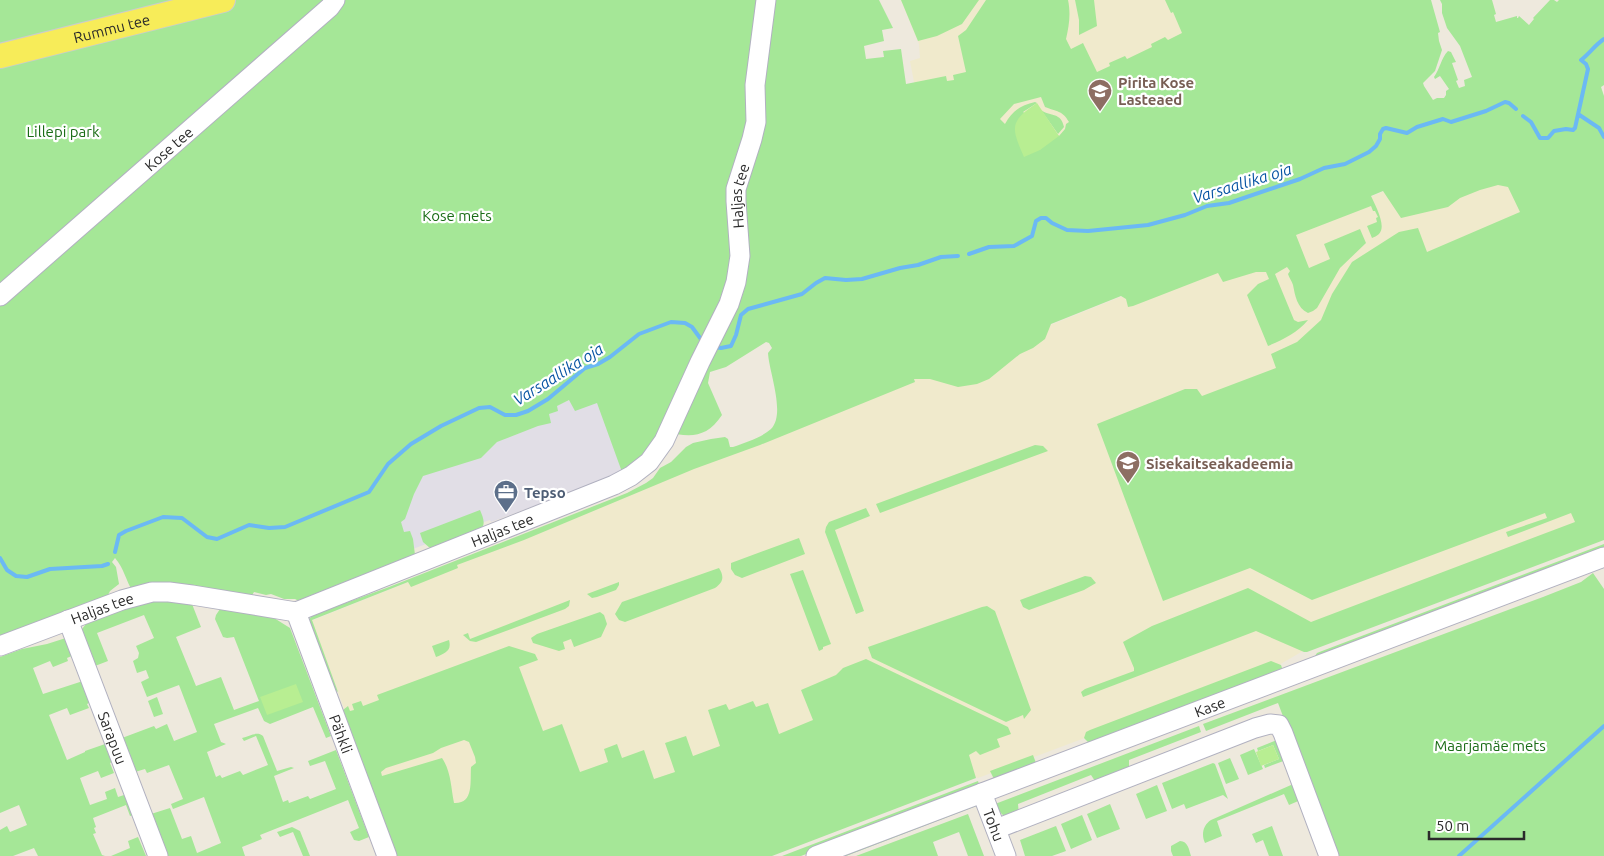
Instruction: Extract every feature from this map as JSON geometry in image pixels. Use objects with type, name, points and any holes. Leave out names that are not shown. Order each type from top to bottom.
[{"type":"main road","name":"Rummu tee","points":[[0,56],[223,0]]},
{"type":"street","name":"Kose tee","points":[[0,296],[330,7],[335,0]]},
{"type":"street","name":"Haljas tee","points":[[0,646],[141,594],[160,592],[192,595],[296,612],[614,485],[632,476],[649,462],[664,441],[729,304],[736,282],[740,256],[736,189],[756,122],[754,85],[766,0]]},
{"type":"street","name":"Kase","points":[[825,855],[982,793],[1604,557]]},
{"type":"street","name":"Pähkli","points":[[296,612],[387,856]]},
{"type":"street","name":"Sarapuu","points":[[68,620],[158,856]]},
{"type":"street","points":[[996,830],[1239,734],[1264,725],[1275,724],[1281,728],[1329,856]]},
{"type":"street","name":"Tohu","points":[[982,793],[1006,856]]},
{"type":"shaded area","name":"Pirita Kose Lasteaed","points":[[901,0],[1186,0],[1232,141],[1010,220],[925,124],[910,61],[920,58],[919,44]]},
{"type":"shaded area","name":"Sisekaitseakadeemia","points":[[1520,137],[1604,536],[1310,647],[1277,666],[978,778],[966,773],[400,856],[311,621]]},
{"type":"shaded area","points":[[599,388],[631,470],[405,552],[395,501],[406,467]]},
{"type":"green space","points":[[0,0],[879,0],[893,28],[882,30],[884,41],[864,46],[866,59],[884,57],[883,51],[901,49],[906,84],[946,76],[947,81],[954,80],[953,75],[966,72],[958,36],[966,30],[986,0],[1068,0],[1069,20],[1066,39],[1071,49],[1083,43],[1097,72],[1110,66],[1109,63],[1125,56],[1127,59],[1152,47],[1151,44],[1165,37],[1168,40],[1182,33],[1173,12],[1171,13],[1165,0],[1431,0],[1440,32],[1438,33],[1442,50],[1435,71],[1423,83],[1433,100],[1444,98],[1446,91],[1449,89],[1440,76],[1435,79],[1434,77],[1448,51],[1451,52],[1456,62],[1452,63],[1459,88],[1465,86],[1464,80],[1472,77],[1460,46],[1447,28],[1440,0],[1492,0],[1496,22],[1517,16],[1518,18],[1519,16],[1529,25],[1550,0],[1557,2],[1559,0],[1604,0],[1604,85],[1601,87],[1604,96],[1604,540],[1307,652],[1256,631],[1083,697],[1081,692],[1085,689],[1134,671],[1123,642],[1152,626],[1248,588],[1311,622],[1575,522],[1571,513],[1508,537],[1506,532],[1547,518],[1545,513],[1312,600],[1250,568],[1163,601],[1097,424],[1185,389],[1197,389],[1202,396],[1276,368],[1271,354],[1297,342],[1321,320],[1332,294],[1352,262],[1399,232],[1418,228],[1427,252],[1520,212],[1508,187],[1498,185],[1460,198],[1448,207],[1401,218],[1383,191],[1371,196],[1380,215],[1382,226],[1379,234],[1376,236],[1372,238],[1367,226],[1377,222],[1376,218],[1378,217],[1371,206],[1296,235],[1309,268],[1330,259],[1324,244],[1360,229],[1366,243],[1340,268],[1317,308],[1308,313],[1301,308],[1297,301],[1293,284],[1288,274],[1290,271],[1287,267],[1275,274],[1294,320],[1298,322],[1308,320],[1295,332],[1279,341],[1268,346],[1247,295],[1258,284],[1269,279],[1266,272],[1256,272],[1223,282],[1218,273],[1128,307],[1126,299],[1121,296],[1051,324],[1045,339],[1033,348],[1020,354],[989,379],[977,384],[958,387],[930,379],[914,379],[915,382],[760,445],[694,469],[524,540],[457,565],[458,568],[411,587],[408,582],[312,620],[338,692],[332,687],[309,623],[309,619],[313,615],[627,493],[653,478],[660,468],[671,462],[686,447],[693,443],[725,437],[728,439],[730,447],[733,447],[763,435],[771,429],[777,413],[776,392],[768,353],[772,348],[769,343],[766,342],[726,367],[710,372],[708,383],[722,415],[716,423],[704,432],[697,434],[682,435],[665,432],[655,447],[622,472],[597,403],[575,411],[569,400],[557,406],[558,411],[549,414],[551,423],[497,442],[481,458],[423,476],[405,519],[401,522],[404,532],[410,531],[415,555],[301,602],[295,599],[284,599],[271,594],[266,595],[254,592],[251,597],[133,592],[121,566],[115,558],[112,562],[116,567],[119,584],[110,591],[106,599],[0,640]],"holes":[[[1041,97],[1045,107],[1061,113],[1069,122],[1059,136],[1023,112],[1037,103],[1035,102],[1017,109],[1005,124],[1000,119],[1014,104]]]},
{"type":"green space","points":[[901,0],[979,0],[962,24],[937,36],[918,41]]},
{"type":"green space","points":[[1075,0],[1094,0],[1097,26],[1079,35],[1079,20]]},
{"type":"green space","points":[[1037,103],[1059,136],[1040,150],[1024,157],[1015,133],[1015,127],[1021,116]]},
{"type":"green space","points":[[1041,110],[1061,119],[1064,127],[1058,134]]},
{"type":"green space","points":[[1035,445],[1043,446],[1048,451],[880,513],[876,504]]},
{"type":"green space","points":[[866,508],[870,516],[835,530],[864,611],[856,614],[825,532],[829,522]]},
{"type":"green space","points":[[480,510],[484,524],[474,534],[431,549],[423,542],[420,533]]},
{"type":"green space","points":[[799,538],[805,554],[742,578],[735,575],[731,569],[731,563]]},
{"type":"green space","points":[[1604,544],[1604,551],[1316,659],[1317,653],[1322,651]]},
{"type":"green space","points":[[719,568],[722,579],[715,588],[625,622],[619,620],[615,614],[622,602]]},
{"type":"green space","points":[[803,570],[831,644],[819,651],[790,574]]},
{"type":"green space","name":"Maarjamäe mets","points":[[1593,573],[1604,589],[1604,856],[1336,856],[1278,703],[1206,731],[1203,724],[1543,597],[1581,582]]},
{"type":"green space","points":[[1085,576],[1091,577],[1096,583],[1084,590],[1029,610],[1023,607],[1020,600]]},
{"type":"green space","points":[[619,582],[616,590],[592,598],[587,594]]},
{"type":"green space","points":[[155,600],[192,604],[201,627],[176,637],[196,686],[221,677],[234,710],[259,701],[234,637],[223,637],[215,619],[220,609],[274,618],[290,628],[331,736],[326,738],[313,707],[270,724],[264,721],[258,708],[214,724],[221,742],[226,744],[207,752],[216,777],[220,775],[222,778],[240,771],[243,775],[268,765],[256,736],[244,741],[242,738],[258,734],[263,736],[277,771],[291,767],[294,768],[274,776],[283,802],[288,800],[289,803],[308,796],[310,799],[336,789],[325,761],[310,766],[308,761],[336,750],[369,837],[359,841],[354,840],[350,832],[359,828],[348,800],[260,835],[262,839],[242,847],[245,856],[167,856],[151,814],[170,808],[182,839],[191,836],[197,853],[221,843],[204,797],[173,809],[171,804],[183,799],[169,765],[147,773],[145,769],[135,772],[122,738],[154,726],[156,729],[167,724],[174,741],[197,732],[179,685],[147,697],[141,682],[149,678],[146,670],[137,673],[133,661],[138,658],[139,653],[136,646],[154,638],[144,615],[97,633],[108,661],[95,666],[82,633],[82,629],[86,624],[134,605]]},
{"type":"green space","points":[[570,600],[569,606],[565,609],[476,642],[470,641],[463,635],[468,633],[470,639]]},
{"type":"green space","points":[[987,606],[995,611],[1031,710],[1024,719],[1023,715],[1006,722],[872,658],[868,647]]},
{"type":"green space","points":[[600,612],[604,615],[607,624],[601,637],[574,647],[571,639],[563,642],[565,649],[559,651],[533,643],[531,638],[537,634]]},
{"type":"green space","points":[[69,637],[74,655],[67,658],[68,661],[53,667],[50,661],[33,668],[43,694],[86,680],[93,701],[87,704],[89,708],[70,715],[67,708],[49,715],[67,760],[108,743],[115,760],[110,763],[114,773],[101,778],[98,771],[80,778],[90,805],[107,799],[105,792],[115,788],[118,797],[130,793],[137,814],[130,816],[126,805],[93,818],[96,833],[93,834],[102,855],[105,856],[38,856],[34,848],[13,856],[0,856],[0,830],[7,826],[10,832],[27,825],[19,805],[0,813],[0,657],[22,649]]},
{"type":"green space","points":[[449,640],[449,649],[436,657],[432,646]]},
{"type":"green space","points":[[509,646],[535,654],[538,660],[519,667],[543,731],[562,724],[580,772],[608,762],[604,749],[617,744],[622,758],[644,750],[654,779],[675,772],[665,743],[686,736],[693,756],[720,746],[708,710],[726,704],[729,710],[753,701],[756,707],[768,703],[779,734],[813,720],[801,690],[836,675],[843,668],[866,659],[1008,727],[1011,734],[997,739],[1000,747],[980,755],[976,751],[969,755],[976,778],[772,856],[397,856],[343,710],[348,706],[350,711],[354,710],[352,704],[361,701],[363,706],[379,700],[377,695]],"holes":[[[464,740],[469,742],[476,763],[471,767],[468,796],[460,802],[454,803],[449,774],[442,758],[382,776],[381,772],[386,768],[433,753],[441,748]]]},
{"type":"green space","points":[[1271,661],[1281,665],[1281,672],[1090,744],[1084,738],[1086,732],[1090,730]]},
{"type":"green space","points":[[296,684],[303,702],[267,715],[260,697]]},
{"type":"green space","points":[[157,697],[163,714],[154,717],[148,701]]},
{"type":"green space","points":[[1199,726],[1201,732],[1129,760],[1129,771],[1097,784],[1091,775],[1018,804],[1019,815],[1009,819],[1000,813],[995,804]]},
{"type":"green space","points":[[1277,740],[1286,760],[1265,768],[1264,765],[1279,759],[1273,745],[1258,751],[1257,748]]},
{"type":"green space","points":[[1273,745],[1279,759],[1261,766],[1256,752]]},
{"type":"green space","points":[[1254,749],[1263,769],[1248,775],[1240,755]]},
{"type":"green space","points":[[1033,755],[1036,763],[994,779],[990,771]]},
{"type":"green space","points":[[1230,758],[1239,779],[1226,784],[1218,763]]},
{"type":"green space","points":[[1213,763],[1228,799],[1223,795],[1186,809],[1184,804],[1172,809],[1162,783]]},
{"type":"green space","points":[[978,781],[980,787],[801,856],[782,856]]},
{"type":"green space","points":[[1157,785],[1167,811],[1146,819],[1136,794]]},
{"type":"green space","points":[[1291,785],[1295,785],[1303,799],[1289,805],[1284,794],[1217,821],[1222,836],[1205,843],[1203,837],[1204,830],[1211,820]]},
{"type":"green space","points":[[971,804],[979,805],[846,856],[840,856]]},
{"type":"green space","points":[[1110,804],[1120,829],[1097,838],[1087,814]]},
{"type":"green space","points":[[968,814],[984,856],[968,856],[959,832],[933,842],[938,856],[856,856]]},
{"type":"green space","points":[[1082,815],[1092,840],[1071,849],[1061,824]]},
{"type":"green space","points":[[1056,826],[1066,851],[1052,856],[1025,856],[1020,840]]},
{"type":"green space","points":[[1272,826],[1283,856],[1269,856],[1263,840],[1256,843],[1252,834]]},
{"type":"green space","points":[[292,827],[300,831],[310,856],[303,856],[293,832],[280,837],[277,832]]},
{"type":"green space","points":[[138,837],[146,856],[111,856],[130,848],[128,841]]},
{"type":"green space","points":[[1180,841],[1186,844],[1191,856],[1173,856],[1171,846]]},
{"type":"waterway","name":"Varsaallika oja","points":[[1523,116],[1531,122],[1540,138],[1548,138],[1554,131],[1573,130],[1588,69],[1581,60],[1604,39]]},
{"type":"waterway","name":"Varsaallika oja","points":[[969,254],[989,247],[1014,246],[1032,236],[1036,221],[1041,218],[1046,218],[1067,230],[1088,231],[1148,225],[1185,215],[1207,206],[1229,203],[1300,179],[1324,168],[1345,164],[1369,152],[1376,146],[1380,139],[1380,134],[1386,128],[1407,133],[1417,127],[1443,119],[1451,122],[1486,111],[1505,102],[1516,109]]},
{"type":"waterway","points":[[1578,114],[1599,128],[1604,137]]},
{"type":"waterway","name":"Varsaallika oja","points":[[715,347],[731,346],[741,315],[748,309],[802,294],[825,278],[862,279],[918,265],[941,257],[958,256]]},
{"type":"waterway","name":"Varsaallika oja","points":[[115,552],[119,535],[163,517],[182,518],[207,537],[217,539],[249,525],[269,528],[285,527],[369,492],[388,464],[411,444],[441,426],[479,408],[490,407],[505,415],[516,415],[528,411],[548,399],[585,368],[598,364],[610,357],[639,334],[671,322],[685,323],[692,327],[703,342]]},
{"type":"waterway","name":"Varsaallika oja","points":[[0,558],[7,570],[16,576],[27,577],[50,569],[108,564]]},
{"type":"waterway","points":[[1459,856],[1604,726]]},
{"type":"place","name":"Pirita Kose Lasteaed","points":[[1100,112]]},
{"type":"place","name":"Sisekaitseakadeemia","points":[[1128,484]]},
{"type":"place","name":"Tepso","points":[[506,513]]},
{"type":"park label","name":"Lillepi park","points":[[63,131]]},
{"type":"park label","name":"Kose mets","points":[[457,215]]}]
